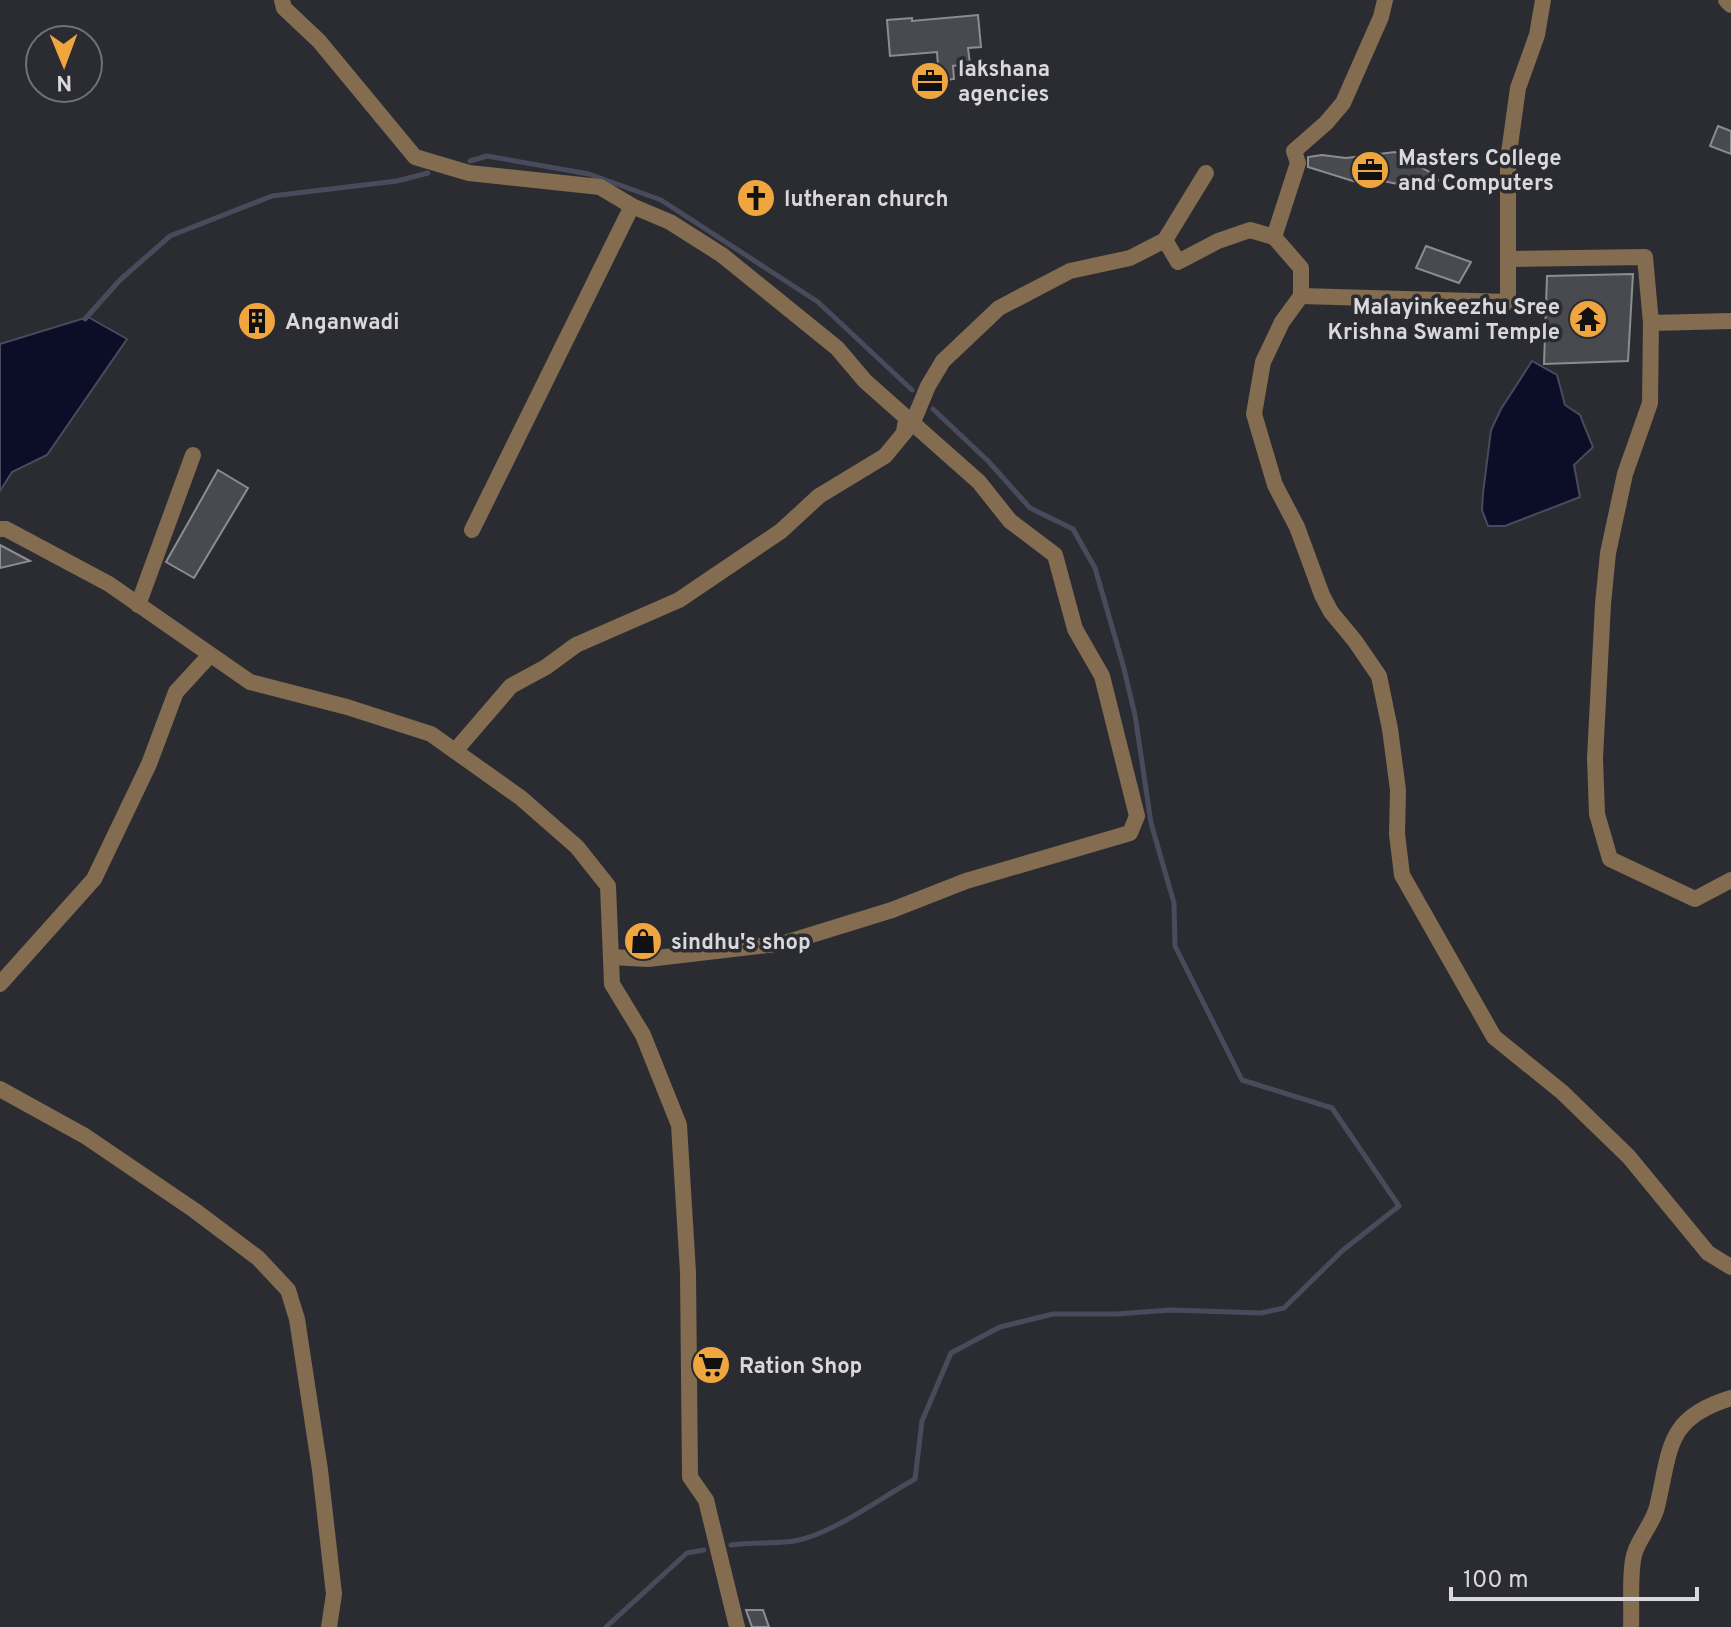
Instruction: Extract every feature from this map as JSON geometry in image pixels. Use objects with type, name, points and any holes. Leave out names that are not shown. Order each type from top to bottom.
[{"type":"street","points":[[282,0],[284,8],[319,41],[415,157],[469,173],[600,187],[632,206],[670,222],[722,255],[837,348],[907,424],[979,482],[1010,521],[1055,555],[1075,629],[1102,676],[1137,816],[1130,833],[966,881],[892,910],[785,943],[648,959],[611,957]]},
{"type":"street","points":[[1274,237],[1298,163],[1294,151],[1343,103],[1381,17],[1385,0]]},
{"type":"street","points":[[1301,296],[1508,302],[1508,160],[1518,88],[1537,35],[1543,0]]},
{"type":"street","points":[[1726,0],[1731,5]]},
{"type":"street","points":[[455,751],[511,686],[546,667],[576,645],[679,600],[781,531],[819,496],[885,456],[943,361],[999,308],[1070,271],[1130,258],[1165,240],[1206,173]]},
{"type":"street","points":[[472,530],[632,206]]},
{"type":"street","points":[[1165,240],[1178,262],[1218,241],[1250,230],[1274,237],[1301,268],[1301,296],[1282,322],[1263,362],[1254,414],[1275,485],[1297,527],[1322,595],[1331,612],[1379,676],[1398,790],[1397,834],[1402,875],[1494,1037],[1562,1092],[1629,1157],[1708,1253],[1731,1267]]},
{"type":"street","points":[[1508,259],[1645,257],[1651,323],[1650,403],[1625,474],[1608,553],[1595,758],[1597,814],[1610,859],[1695,899],[1731,880]]},
{"type":"street","points":[[1651,323],[1731,321]]},
{"type":"street","points":[[138,605],[193,455]]},
{"type":"street","points":[[0,529],[6,529],[109,584],[250,682],[347,707],[431,734],[521,798],[577,847],[608,886],[612,984],[643,1035],[679,1125],[688,1272],[690,1477],[706,1500],[737,1627]]},
{"type":"street","points":[[0,984],[94,879],[149,764],[176,692],[210,655]]},
{"type":"street","points":[[0,1089],[85,1136],[182,1201],[258,1258],[288,1290],[297,1319],[320,1470],[334,1594],[329,1627]]},
{"type":"street","points":[[1631,1627],[1634,1554],[1656,1511],[1667,1452],[1679,1429],[1704,1406],[1731,1398]]},
{"type":"water","points":[[88,317],[127,339],[47,455],[12,472],[0,491],[0,344]]},
{"type":"water","points":[[1532,361],[1557,375],[1565,405],[1580,415],[1593,447],[1574,465],[1580,497],[1505,526],[1488,526],[1482,510],[1491,430]]},
{"type":"building","points":[[978,15],[981,47],[968,48],[970,64],[953,66],[954,79],[939,81],[937,52],[890,56],[887,20]]},
{"type":"building","points":[[1718,126],[1731,131],[1731,154],[1710,146]]},
{"type":"building","name":"Masters College and Computers","points":[[1395,152],[1438,180],[1434,192],[1370,178],[1359,183],[1308,167],[1308,157],[1346,158]]},
{"type":"building","points":[[1426,246],[1471,262],[1459,283],[1416,268]]},
{"type":"building","name":"Malayinkeezhu Sree Krishna Swami Temple","points":[[1633,274],[1628,361],[1544,364],[1547,276]]},
{"type":"building","name":"Anganwadi","points":[[252,307],[270,315],[262,335],[243,327]]},
{"type":"building","points":[[218,470],[248,488],[194,578],[166,562]]},
{"type":"building","points":[[0,545],[30,561],[0,568]]},
{"type":"building","name":"sindhu's shop","points":[[638,929],[652,929],[656,933],[658,947],[628,947],[629,939]]},
{"type":"building","points":[[746,1610],[763,1610],[769,1627],[752,1627]]},
{"type":"waterway","points":[[470,161],[487,156],[589,174],[661,200],[818,302],[912,390]]},
{"type":"waterway","points":[[85,319],[120,280],[170,236],[272,196],[397,181],[428,173]]},
{"type":"waterway","points":[[731,1545],[791,1541],[813,1536],[843,1522],[915,1479],[922,1421],[951,1353],[1000,1327],[1053,1314],[1170,1310],[1261,1313],[1284,1308],[1342,1251],[1399,1206],[1332,1108],[1242,1080],[1175,946],[1174,903],[1151,823],[1135,715],[1095,568],[1073,529],[1030,508],[988,461],[933,409]]},
{"type":"waterway","points":[[606,1627],[687,1553],[704,1550]]},
{"type":"place","name":"lakshana agencies","points":[[930,81]]},
{"type":"place","name":"Masters College and Computers","points":[[1370,170]]},
{"type":"place","name":"lutheran church","points":[[756,198]]},
{"type":"place","name":"Malayinkeezhu Sree Krishna Swami Temple","points":[[1588,319]]},
{"type":"place","name":"Anganwadi","points":[[257,321]]},
{"type":"place","name":"sindhu's shop","points":[[643,941]]},
{"type":"place","name":"Ration Shop","points":[[711,1365]]}]
